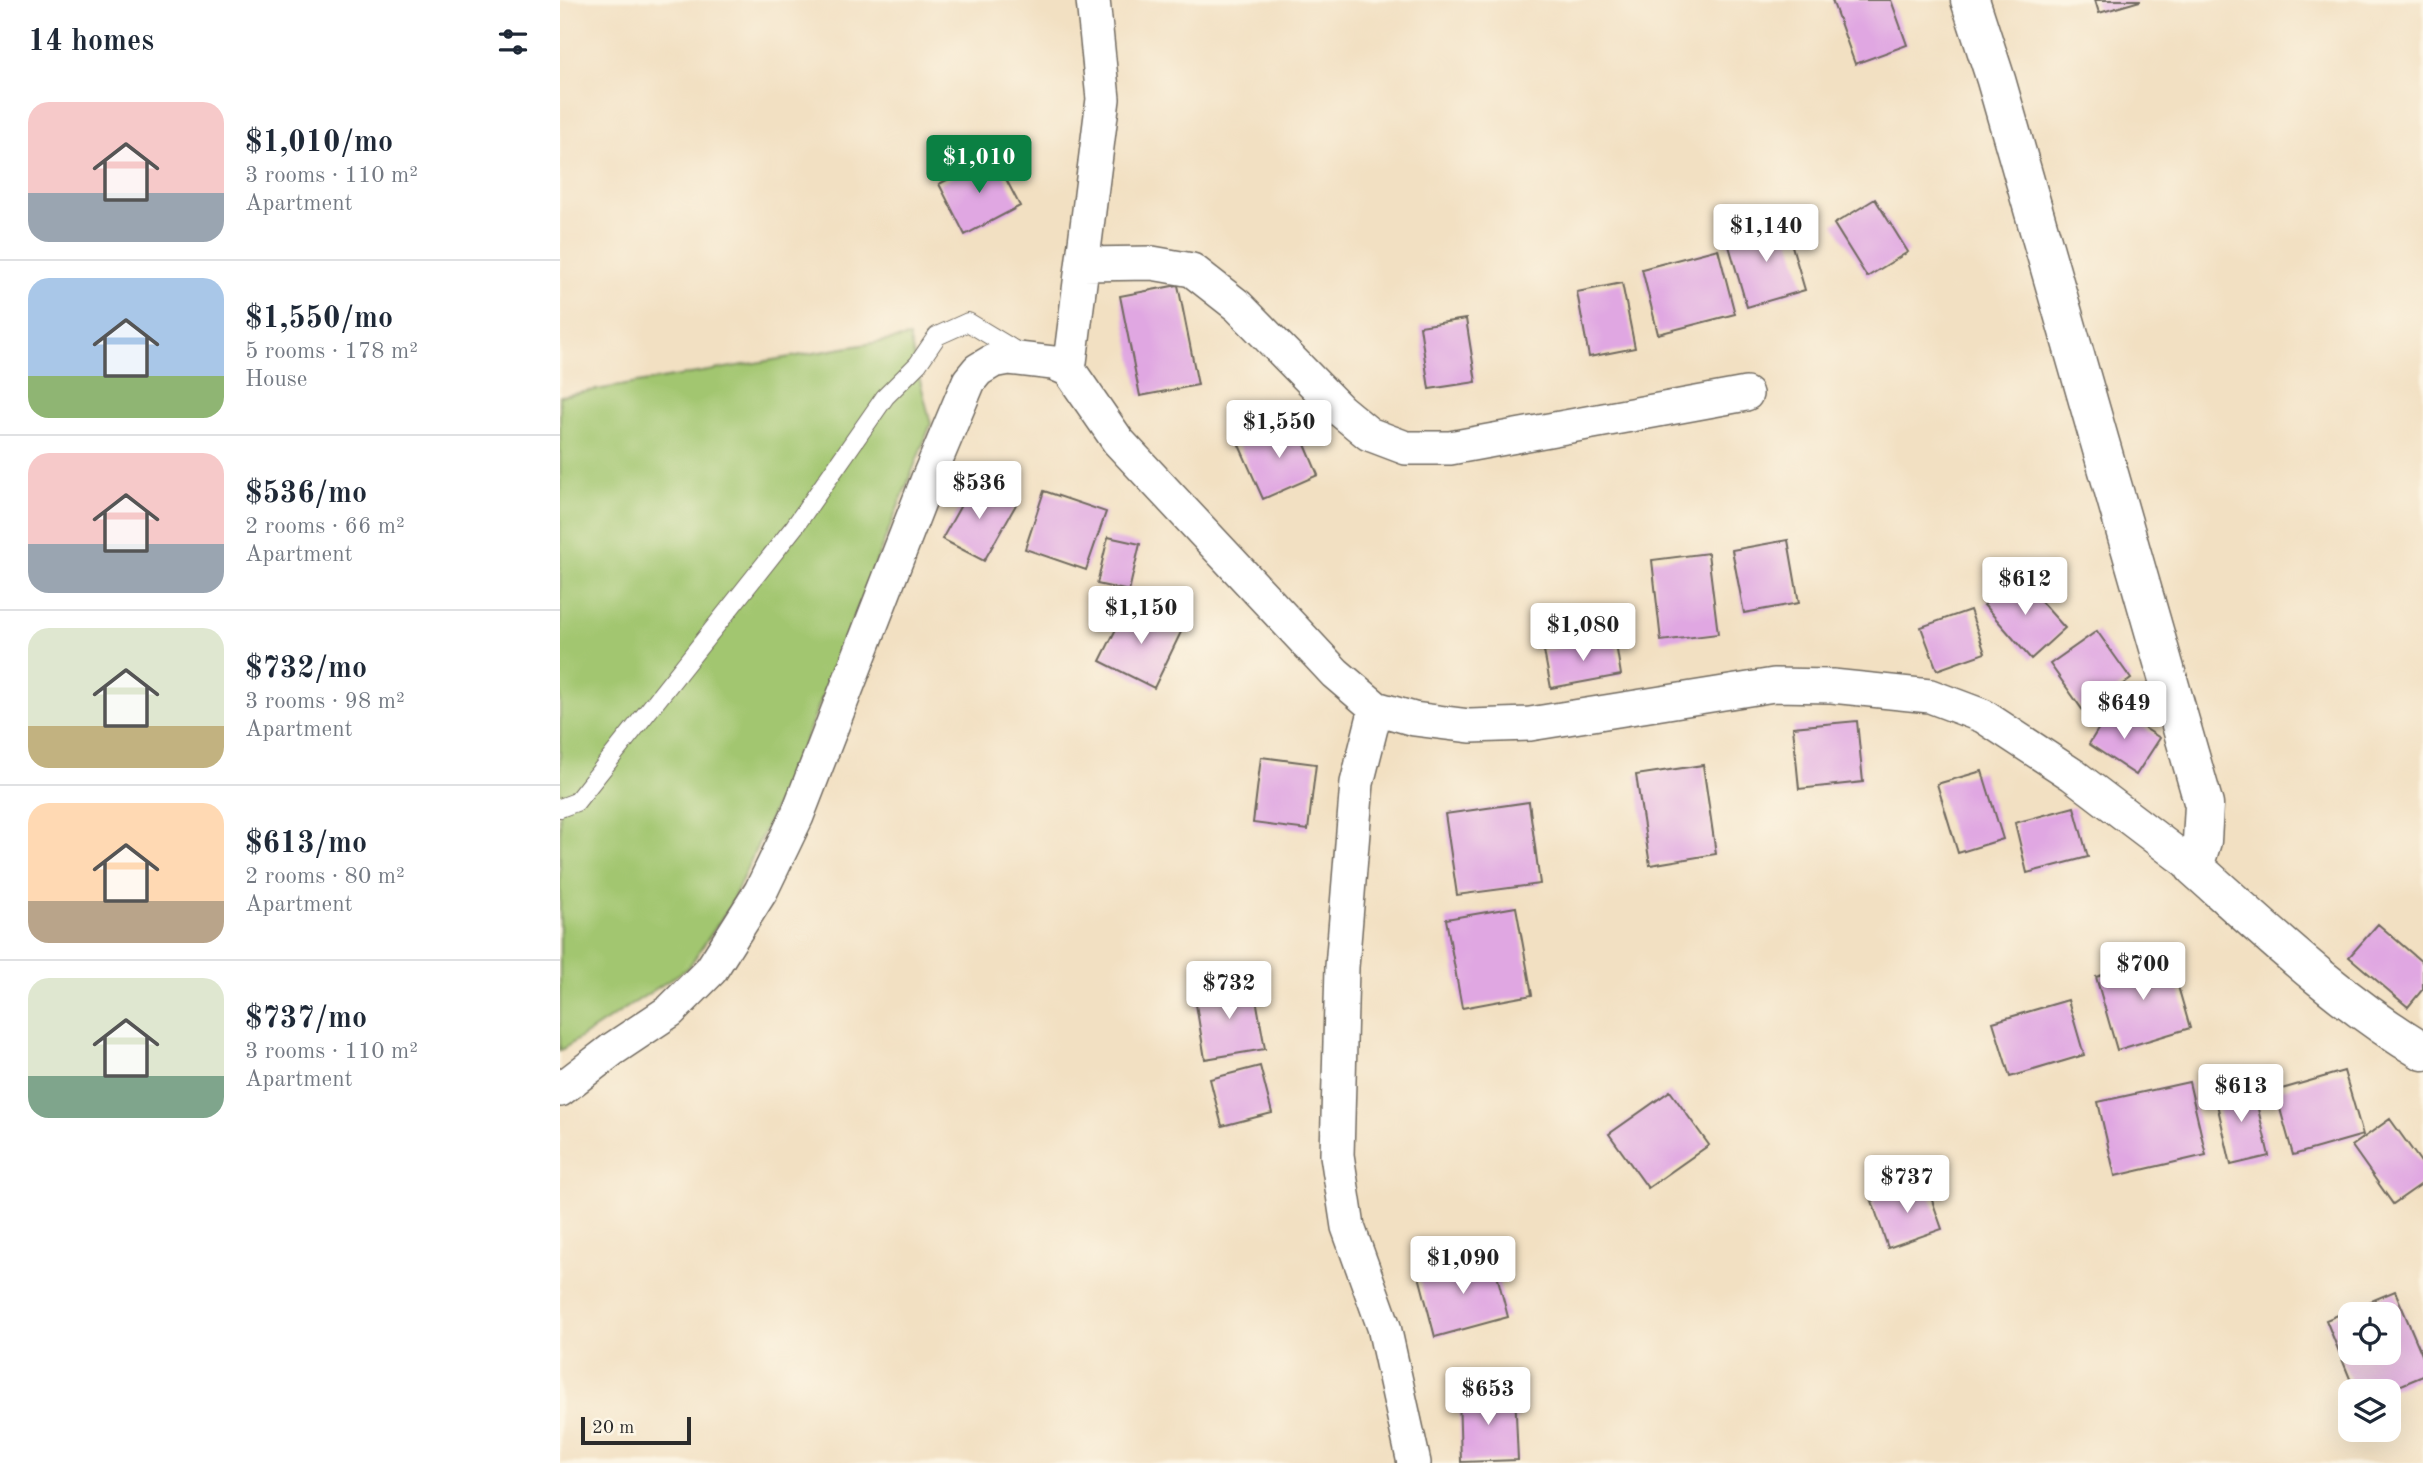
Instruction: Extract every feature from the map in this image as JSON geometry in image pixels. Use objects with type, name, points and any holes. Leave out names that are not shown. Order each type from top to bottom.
[{"type":"street","points":[[1069,370],[1103,99],[1093,0]]},
{"type":"street","points":[[1969,0],[2000,93],[2204,805],[2202,841],[2194,867]]},
{"type":"street","points":[[1083,264],[1152,263],[1192,270],[1238,306],[1369,434],[1406,448],[1450,448],[1746,394]]},
{"type":"street","points":[[560,1090],[613,1049],[670,1011],[710,970],[761,891],[797,816],[970,381],[978,370],[993,361],[1009,358],[1053,363],[1069,370],[1118,441],[1335,673],[1376,708],[1414,719],[1470,726],[1530,724],[1774,685],[1832,686],[1930,696],[1983,716],[2062,767],[2194,867],[2380,1026],[2423,1051]]},
{"type":"street","points":[[1376,708],[1357,783],[1342,967],[1337,1155],[1348,1227],[1384,1327],[1414,1463]]},
{"type":"lane","points":[[560,808],[576,802],[660,698],[796,526],[885,397],[918,364],[937,336],[968,322],[1027,358]]},
{"type":"green space","points":[[909,337],[931,424],[802,748],[729,908],[688,968],[560,1051],[560,396]]},
{"type":"building","points":[[1832,0],[1891,0],[1907,45],[1855,64]]},
{"type":"building","points":[[2095,0],[2140,0],[2140,1],[2099,13]]},
{"type":"building","points":[[994,156],[1020,206],[965,235],[939,184]]},
{"type":"building","points":[[1875,199],[1908,252],[1867,277],[1834,224]]},
{"type":"building","points":[[1785,222],[1805,290],[1747,307],[1727,239]]},
{"type":"building","points":[[1718,249],[1735,314],[1658,334],[1642,269]]},
{"type":"building","points":[[1622,283],[1635,348],[1589,357],[1577,292]]},
{"type":"building","points":[[1178,285],[1198,385],[1140,396],[1120,296]]},
{"type":"building","points":[[1466,319],[1476,382],[1429,389],[1420,326]]},
{"type":"building","points":[[1295,421],[1318,475],[1263,499],[1239,445]]},
{"type":"building","points":[[975,480],[1017,503],[984,561],[942,539]]},
{"type":"building","points":[[1044,491],[1106,512],[1086,570],[1025,549]]},
{"type":"building","points":[[1108,537],[1140,544],[1129,591],[1097,584]]},
{"type":"building","points":[[1788,540],[1799,603],[1744,613],[1732,550]]},
{"type":"building","points":[[1708,553],[1718,634],[1661,641],[1652,560]]},
{"type":"building","points":[[2018,576],[2065,628],[2031,659],[1984,605]]},
{"type":"building","points":[[1129,603],[1182,630],[1154,688],[1100,661]]},
{"type":"building","points":[[1970,610],[1985,653],[1937,670],[1921,627]]},
{"type":"building","points":[[2097,631],[2131,679],[2084,712],[2050,664]]},
{"type":"building","points":[[1615,638],[1621,675],[1551,688],[1544,651]]},
{"type":"building","points":[[2112,707],[2160,738],[2136,775],[2089,744]]},
{"type":"building","points":[[1857,721],[1863,782],[1799,789],[1793,727]]},
{"type":"building","points":[[1261,757],[1316,764],[1308,830],[1253,823]]},
{"type":"building","points":[[1703,765],[1716,854],[1650,865],[1636,775]]},
{"type":"building","points":[[1982,771],[2003,839],[1958,853],[1937,784]]},
{"type":"building","points":[[1529,802],[1540,884],[1457,895],[1445,814]]},
{"type":"building","points":[[2074,807],[2088,857],[2027,873],[2015,823]]},
{"type":"building","points":[[1516,907],[1532,995],[1462,1008],[1446,919]]},
{"type":"building","points":[[2378,924],[2423,963],[2423,989],[2408,1007],[2349,957]]},
{"type":"building","points":[[2169,955],[2190,1028],[2117,1050],[2096,977]]},
{"type":"building","points":[[1253,982],[1265,1049],[1205,1059],[1194,992]]},
{"type":"building","points":[[2068,1000],[2084,1055],[2010,1077],[1993,1022]]},
{"type":"building","points":[[1260,1066],[1272,1113],[1222,1126],[1210,1079]]},
{"type":"building","points":[[2344,1071],[2363,1135],[2293,1155],[2275,1091]]},
{"type":"building","points":[[2189,1082],[2206,1155],[2115,1176],[2098,1102]]},
{"type":"building","points":[[2252,1083],[2269,1156],[2231,1165],[2214,1091]]},
{"type":"building","points":[[1670,1091],[1709,1145],[1648,1188],[1609,1134]]},
{"type":"building","points":[[2390,1119],[2423,1165],[2423,1183],[2393,1204],[2352,1146]]},
{"type":"building","points":[[1926,1183],[1942,1229],[1888,1248],[1872,1201]]},
{"type":"building","points":[[1492,1256],[1508,1317],[1435,1337],[1419,1276]]},
{"type":"building","points":[[2395,1291],[2400,1302],[2369,1302]]},
{"type":"building","points":[[2401,1305],[2423,1357],[2423,1376],[2401,1385],[2401,1379],[2350,1379],[2344,1365],[2401,1365]]},
{"type":"building","points":[[2338,1315],[2338,1349],[2326,1320]]},
{"type":"building","points":[[1515,1392],[1518,1460],[1461,1462],[1459,1394]]}]
